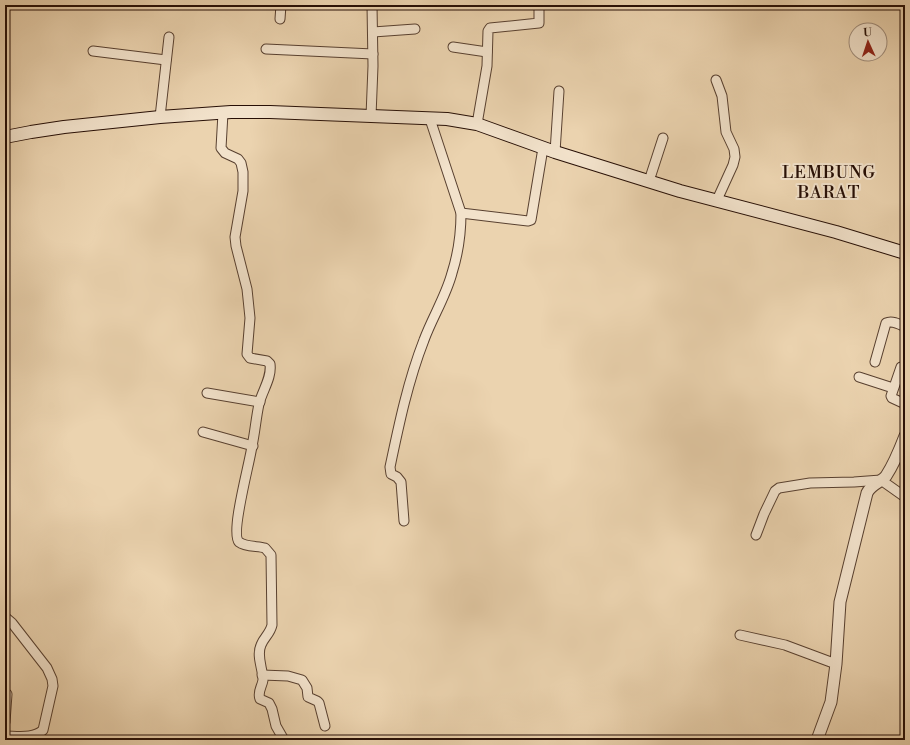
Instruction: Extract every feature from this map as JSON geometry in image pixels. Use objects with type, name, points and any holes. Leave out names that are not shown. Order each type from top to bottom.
[{"type":"main road","points":[[5,138],[58,128],[160,117],[223,113],[270,112],[447,120],[477,124],[555,152],[649,180],[680,191],[836,232],[905,253]]},
{"type":"street","points":[[280,19],[281,5]]},
{"type":"street","points":[[371,116],[373,54],[372,5]]},
{"type":"street","points":[[477,124],[487,66],[487,35],[490,28],[536,24],[540,21],[539,5]]},
{"type":"street","points":[[372,32],[415,29]]},
{"type":"street","points":[[160,117],[170,37]]},
{"type":"street","points":[[454,47],[487,52]]},
{"type":"street","points":[[266,48],[373,54]]},
{"type":"street","points":[[93,51],[166,60]]},
{"type":"street","points":[[716,80],[722,96],[726,132],[734,149],[735,157],[733,165],[717,200]]},
{"type":"street","points":[[555,152],[559,91]]},
{"type":"street","points":[[223,113],[221,148],[225,153],[238,159],[243,172],[243,191],[236,246],[247,288],[250,318],[248,354],[250,358],[267,361],[270,364],[271,370],[260,402],[236,532],[239,542],[244,545],[265,548],[271,554],[272,625],[270,631],[260,646],[259,652],[263,681],[259,696],[260,699],[269,703],[276,726],[284,740]]},
{"type":"street","points":[[404,521],[401,482],[397,477],[391,474],[390,466],[403,406],[412,375],[424,340],[452,274],[461,228],[461,213],[430,119]]},
{"type":"street","points":[[649,180],[663,138]]},
{"type":"street","points":[[461,213],[528,221],[531,220],[543,148]]},
{"type":"street","points":[[875,362],[886,324],[889,322],[894,322],[905,327]]},
{"type":"street","points":[[901,367],[891,393],[892,398],[905,404]]},
{"type":"street","points":[[859,377],[893,388]]},
{"type":"street","points":[[207,393],[260,402]]},
{"type":"street","points":[[203,432],[252,446]]},
{"type":"street","points":[[817,740],[831,702],[836,664],[840,602],[867,493],[869,488],[886,476],[905,436]]},
{"type":"street","points":[[756,534],[772,497],[777,489],[780,488],[810,483],[881,480],[905,497]]},
{"type":"street","points":[[5,617],[46,668],[52,679],[53,686],[43,730],[39,734],[32,736],[5,736]]},
{"type":"street","points":[[740,635],[785,645],[836,664]]},
{"type":"street","points":[[262,675],[288,676],[302,680],[305,683],[308,697],[319,703],[325,726]]},
{"type":"street","points":[[5,722],[7,694]]},
{"type":"district","name":"LEMBUNG BARAT","points":[[829,182]]}]
